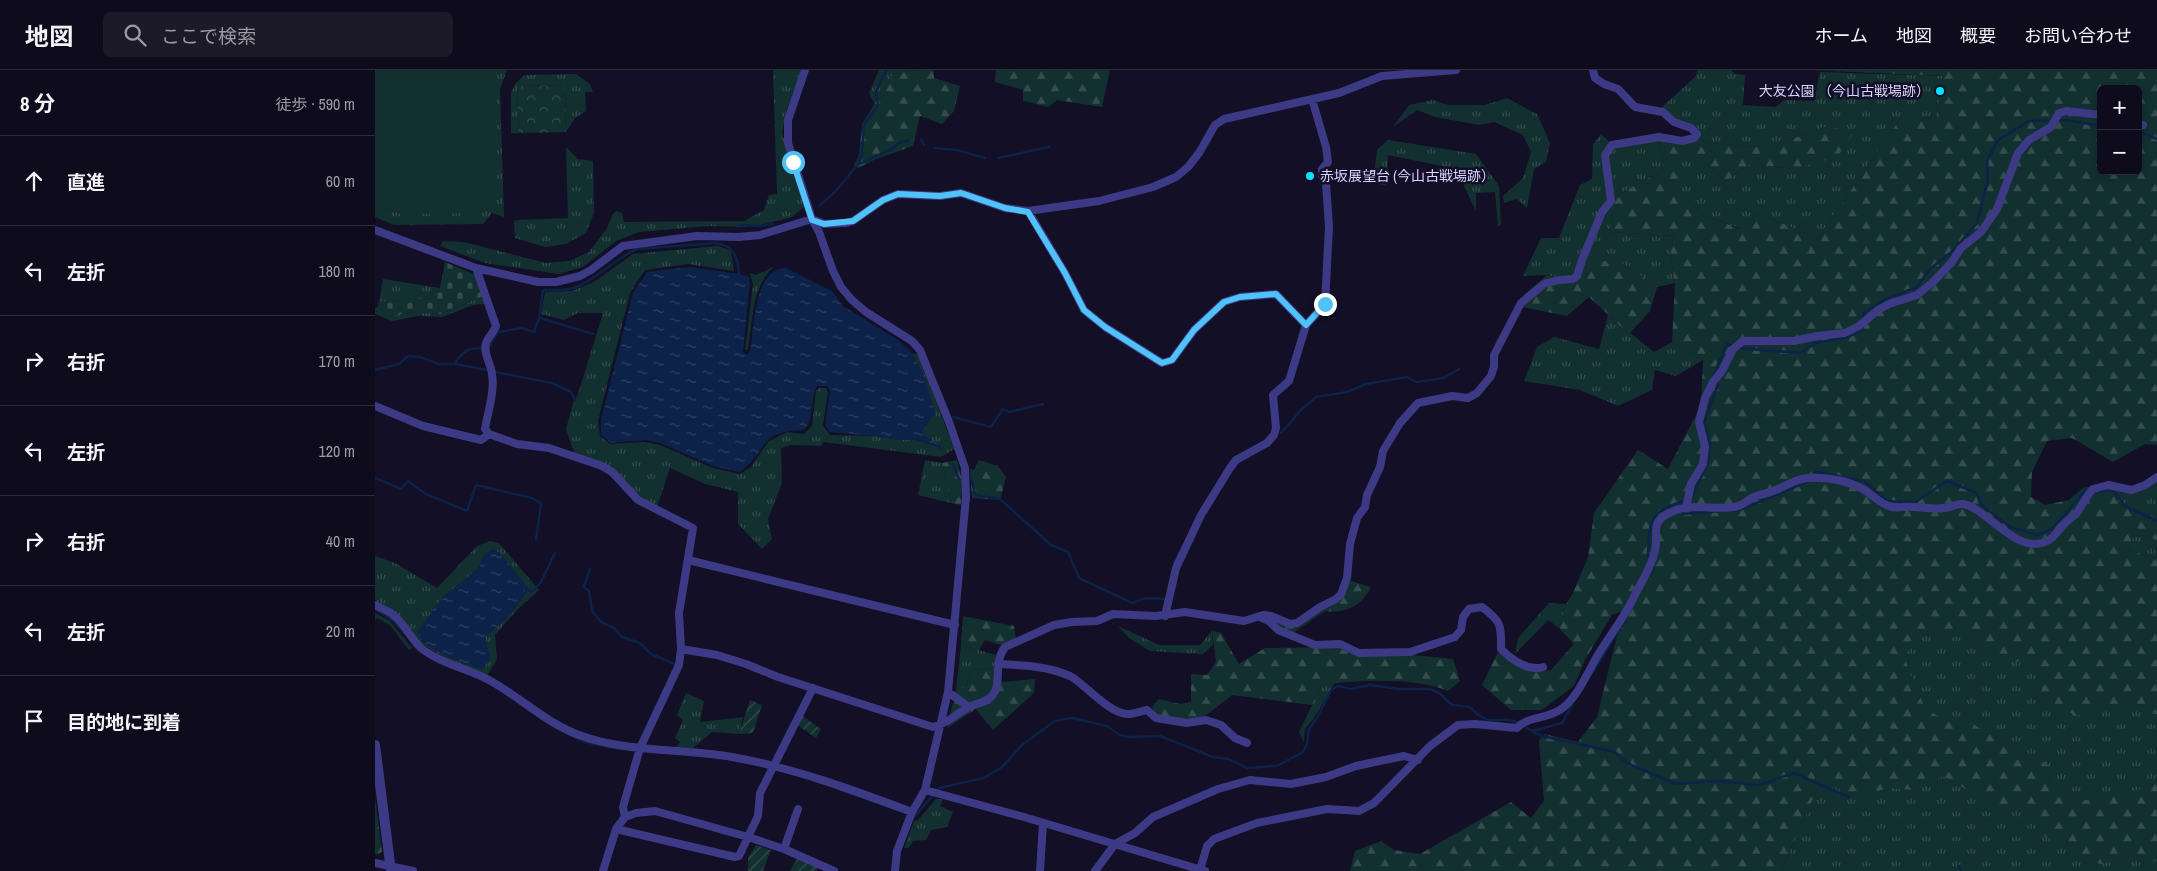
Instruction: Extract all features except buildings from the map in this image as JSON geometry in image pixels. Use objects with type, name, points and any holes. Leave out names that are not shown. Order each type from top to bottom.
[{"type":"street","points":[[805,70],[791,108],[787,132],[793,162],[812,220],[819,232],[833,271],[852,300],[866,312],[912,341],[920,350],[965,468],[966,496],[949,692],[940,725],[928,791],[912,812],[897,851],[895,871]]},
{"type":"street","points":[[375,230],[476,268],[537,282],[556,282],[580,276],[623,246],[697,236],[739,237],[761,235],[812,220],[824,224],[853,221],[883,200],[898,194],[940,196],[961,193],[1005,208],[1028,212],[1099,201],[1153,187],[1176,177],[1188,167],[1199,153],[1215,125],[1224,119],[1339,92],[1382,76],[1456,70]]},
{"type":"street","points":[[681,649],[717,655],[933,727],[949,722],[969,707],[978,706],[994,693],[1000,653],[1005,647],[1054,626],[1072,622],[1097,621],[1113,614],[1165,616],[1185,612],[1244,621],[1263,615],[1271,616],[1290,624],[1297,623],[1319,607],[1336,600],[1341,594],[1347,578],[1350,544],[1357,518],[1365,507],[1367,495],[1380,467],[1383,451],[1399,423],[1419,403],[1452,396],[1468,398],[1477,393],[1491,376],[1494,367],[1494,355],[1521,303],[1544,284],[1573,279],[1577,276],[1602,212],[1611,201],[1605,155],[1607,149],[1612,145],[1659,137],[1682,141],[1694,138],[1697,134],[1691,128],[1675,122],[1663,112],[1635,107],[1618,89],[1604,84],[1595,78],[1593,70]]},
{"type":"street","points":[[1165,616],[1176,568],[1201,515],[1236,460],[1267,443],[1274,435],[1276,428],[1273,395],[1289,381],[1306,325],[1325,304],[1329,227],[1326,183],[1322,179],[1322,170],[1328,162],[1327,147],[1312,99]]},
{"type":"street","points":[[1683,509],[1691,484],[1703,464],[1705,447],[1699,422],[1705,398],[1735,347],[1749,341],[1794,341],[1845,333],[1862,324],[1878,310],[1889,304],[1917,296],[1933,282],[1961,248],[1981,232],[1997,209],[2018,153],[2029,140],[2053,123],[2059,113],[2066,111],[2097,115]]},
{"type":"street","points":[[1028,212],[1065,273],[1084,310],[1105,327],[1162,363],[1172,360],[1194,330],[1224,302],[1240,297],[1276,294],[1306,325]]},
{"type":"street","points":[[476,268],[496,326],[486,341],[486,349],[493,373],[485,429],[489,434],[517,444],[549,448],[602,466],[612,472],[639,500],[693,528],[679,613],[681,649],[679,665],[639,752],[623,807],[625,817]]},
{"type":"street","points":[[375,406],[423,426],[481,440],[489,434]]},
{"type":"street","points":[[928,791],[1202,870],[1207,846],[1214,839],[1257,823],[1327,809],[1359,811],[1374,803],[1430,746],[1457,725],[1475,724],[1517,728],[1524,720],[1549,716],[1564,708],[1582,684],[1595,659],[1613,634],[1650,564],[1657,543],[1655,531],[1658,522],[1664,516],[1683,509],[1700,506],[1733,507],[1743,505],[1754,497],[1773,491],[1798,479],[1817,478],[1840,480],[1863,489],[1880,502],[1893,508],[1917,506],[1945,508],[1955,504],[1963,504],[1974,508],[2001,530],[2025,542],[2036,544],[2043,543],[2057,534],[2076,513],[2091,491],[2108,485],[2133,490],[2157,477]]},
{"type":"street","points":[[688,560],[955,625]]},
{"type":"street","points":[[375,605],[392,614],[422,648],[453,665],[487,679],[517,696],[561,728],[607,744],[639,752],[689,750],[824,780],[912,812]]},
{"type":"street","points":[[1260,617],[1269,621],[1278,630],[1315,645],[1340,644],[1359,653],[1409,652],[1455,637],[1461,630],[1463,617],[1469,609],[1483,607],[1496,618],[1501,626],[1501,649],[1512,660],[1537,669],[1543,667]]},
{"type":"street","points":[[998,664],[1029,666],[1065,674],[1072,677],[1101,701],[1126,714],[1147,710],[1156,718],[1187,723],[1206,720],[1221,725],[1235,738],[1247,743]]},
{"type":"street","points":[[616,829],[735,857],[739,856],[758,816],[760,793],[813,688]]},
{"type":"street","points":[[949,692],[969,707]]},
{"type":"street","points":[[375,745],[376,765],[391,869]]},
{"type":"street","points":[[1095,871],[1115,844],[1135,833],[1153,817],[1218,788],[1250,780],[1291,784],[1326,777],[1356,766],[1404,756],[1418,760]]},
{"type":"street","points":[[784,849],[798,809]]},
{"type":"street","points":[[603,871],[616,829],[625,817],[636,813],[655,811],[784,849],[834,871]]},
{"type":"street","points":[[1040,871],[1043,823]]},
{"type":"street","points":[[375,863],[391,869],[413,871]]},
{"type":"green space","points":[[375,70],[491,70],[495,194],[479,213],[401,214],[375,203]]},
{"type":"green space","points":[[491,70],[507,70],[500,89],[504,217],[492,213],[483,224],[394,225],[375,217],[375,203],[401,214],[492,72]]},
{"type":"green space","points":[[773,70],[802,70],[786,112],[782,133],[804,207],[792,217],[753,227],[709,226],[639,232],[616,241],[583,267],[559,274],[485,263],[440,246],[443,241],[464,242],[546,263],[569,261],[589,252],[607,228],[616,211],[622,213],[624,222],[744,221],[764,210],[769,195],[777,194]]},
{"type":"green space","points":[[879,70],[917,70],[893,74],[875,104],[869,93]]},
{"type":"green space","points":[[917,70],[934,70],[934,78],[960,86],[954,111],[942,124],[920,116],[913,146],[876,159],[858,168],[854,165],[859,155],[862,124],[893,74]]},
{"type":"green space","points":[[996,70],[1110,70],[1102,107],[1057,100],[1049,107],[1023,101],[1023,90],[995,82]]},
{"type":"green space","points":[[1697,70],[1731,70],[1735,74],[1745,75],[1743,105],[1776,107],[1784,100],[1814,101],[1820,72],[1943,76],[1936,118],[1902,116],[1818,238],[1756,213],[1742,229],[1703,215],[1679,193],[1679,156],[1707,165],[1726,181],[1750,164],[1794,169],[1824,127],[1769,148],[1710,143],[1698,139],[1699,131],[1675,120],[1661,108],[1696,76]]},
{"type":"green space","points":[[1810,70],[2157,70],[2157,445],[2145,444],[2113,462],[2072,438],[2047,441],[2032,472],[2031,497],[2045,505],[2069,500],[2083,488],[2109,482],[2119,503],[2157,517],[2157,540],[2141,535],[2132,539],[2128,550],[2157,557],[2157,714],[2107,706],[2076,716],[2040,695],[2045,678],[2030,664],[1992,656],[1955,628],[1916,638],[1904,657],[1924,706],[1944,721],[1973,724],[2004,744],[2015,760],[2042,760],[2052,769],[2059,790],[2081,801],[2138,790],[2157,777],[2157,860],[2150,864],[2131,857],[2100,864],[2044,836],[2028,808],[2005,812],[1943,776],[1912,790],[1889,788],[1856,796],[1821,781],[1781,871],[1350,871],[1355,851],[1381,841],[1394,850],[1420,854],[1511,802],[1531,818],[1544,801],[1539,740],[1545,734],[1578,742],[1597,717],[1623,611],[1612,615],[1585,660],[1574,686],[1542,710],[1511,710],[1482,685],[1498,652],[1510,661],[1523,667],[1544,671],[1551,670],[1574,644],[1559,628],[1566,604],[1573,593],[1588,557],[1594,513],[1638,450],[1668,469],[1701,405],[1703,360],[1672,342],[1675,283],[1670,254],[1674,236],[1610,232],[1616,196],[1664,170],[1659,139],[1685,143],[1698,139],[1710,143],[1769,148],[1824,127],[1855,131],[1837,157],[1794,169],[1750,164],[1726,181],[1707,165],[1679,157],[1679,193],[1703,215],[1741,229],[1756,213],[1818,238],[1902,116],[1936,118],[1943,76]]},
{"type":"green space","points":[[576,74],[590,84],[593,92],[585,92],[586,111],[575,118],[566,132],[565,85],[517,86],[519,133],[511,133],[511,93],[515,84],[524,75]]},
{"type":"green space","points":[[565,85],[566,132],[519,133],[517,86]]},
{"type":"green space","points":[[1507,98],[1537,114],[1550,143],[1546,162],[1534,169],[1527,208],[1517,199],[1504,203],[1503,196],[1523,178],[1531,152],[1523,135],[1494,122],[1480,125],[1435,117],[1417,110],[1393,127],[1409,105],[1433,100],[1448,105],[1485,105]]},
{"type":"green space","points":[[1601,134],[1611,143],[1659,139],[1664,170],[1616,196],[1610,232],[1674,236],[1670,254],[1675,283],[1657,287],[1620,262],[1576,281],[1547,275],[1523,276],[1541,238],[1559,238],[1580,185],[1592,179],[1593,144]]},
{"type":"green space","points":[[1388,140],[1476,154],[1499,186],[1501,225],[1498,226],[1495,192],[1476,193],[1476,211],[1456,169],[1388,155],[1387,186],[1373,183],[1377,150]]},
{"type":"green space","points":[[566,147],[578,159],[593,161],[594,213],[586,233],[566,244],[545,247],[515,238],[514,221],[568,218]]},
{"type":"green space","points":[[718,246],[731,251],[734,271],[688,264],[645,270],[630,293],[598,421],[600,436],[610,444],[645,442],[660,445],[713,468],[740,474],[751,467],[768,442],[787,432],[804,434],[812,426],[816,391],[819,388],[826,388],[828,392],[823,425],[830,435],[876,436],[899,440],[916,440],[932,445],[939,444],[924,436],[922,431],[931,418],[925,378],[912,353],[919,355],[954,449],[941,457],[823,442],[821,446],[791,445],[781,448],[782,483],[768,519],[772,539],[762,549],[738,524],[738,492],[705,484],[670,468],[657,507],[639,498],[611,467],[575,455],[566,429],[603,313],[578,313],[564,320],[541,314],[545,292],[572,291],[594,282],[633,254]]},
{"type":"green space","points":[[1588,260],[1620,262],[1657,287],[1650,311],[1629,334],[1589,297],[1567,316],[1522,307],[1525,294],[1547,275],[1576,281]]},
{"type":"green space","points":[[445,262],[474,274],[483,296],[441,314],[416,312],[389,316],[378,307],[379,302],[424,298],[440,288]]},
{"type":"green space","points":[[775,266],[761,283],[757,293],[748,349],[745,350],[753,285],[750,273],[756,275]]},
{"type":"green space","points":[[383,279],[440,288],[424,298],[379,302]]},
{"type":"green space","points":[[483,296],[485,304],[473,305],[442,317],[418,316],[392,321],[375,314],[375,308],[378,307],[389,316],[416,312],[441,314]]},
{"type":"green space","points":[[1608,315],[1654,352],[1672,342],[1703,360],[1676,376],[1655,370],[1652,390],[1618,406],[1580,390],[1524,381],[1537,347],[1554,337],[1599,349]]},
{"type":"green space","points":[[925,460],[942,463],[951,503],[918,495]]},
{"type":"green space","points":[[957,460],[962,480],[961,505],[951,503],[942,463]]},
{"type":"green space","points":[[979,460],[998,466],[1006,477],[1000,500],[972,498],[970,469],[974,470]]},
{"type":"green space","points":[[2157,473],[2157,517],[2119,503],[2109,482],[2134,488]]},
{"type":"green space","points":[[2141,535],[2157,540],[2157,557],[2128,550],[2132,538]]},
{"type":"green space","points":[[490,541],[499,543],[539,590],[517,610],[495,635],[497,659],[487,676],[448,661],[418,641],[411,630],[393,611],[375,600],[375,556],[395,563],[437,588],[477,546]],"holes":[[[493,550],[500,553],[510,615],[485,637],[490,659],[482,669],[451,658],[422,641],[442,598],[478,569],[485,554]]]},
{"type":"green space","points":[[1351,581],[1371,587],[1358,604],[1346,610],[1325,611],[1293,633],[1279,628],[1272,619],[1293,622],[1337,594]]},
{"type":"green space","points":[[1549,603],[1566,604],[1559,628],[1548,620],[1515,654],[1518,638]]},
{"type":"green space","points":[[375,613],[390,621],[412,648],[409,650],[390,625],[377,618],[375,621]]},
{"type":"green space","points":[[963,616],[1014,626],[1016,640],[1001,645],[985,640],[979,650],[961,645]]},
{"type":"green space","points":[[1924,620],[2157,683],[2157,871],[1781,871],[1821,781],[1851,655]]},
{"type":"green space","points":[[1118,626],[1159,645],[1200,645],[1212,631],[1213,645],[1203,654],[1150,651],[1129,638]]},
{"type":"green space","points":[[1212,631],[1221,633],[1239,664],[1265,648],[1338,647],[1356,656],[1413,655],[1453,659],[1460,681],[1448,691],[1419,683],[1369,681],[1336,683],[1322,685],[1312,705],[1232,695],[1204,716],[1191,720],[1156,715],[1152,707],[1159,699],[1180,704],[1191,702],[1191,674],[1207,675],[1216,662]]},
{"type":"green space","points":[[961,645],[996,655],[994,668],[971,671],[965,688],[956,689]]},
{"type":"green space","points":[[994,668],[1001,682],[1035,679],[1034,693],[993,730],[976,709],[947,728],[956,689],[965,688],[971,671]]},
{"type":"green space","points":[[1335,683],[1313,720],[1305,728],[1304,742],[1299,732],[1322,685]]},
{"type":"green space","points":[[686,693],[704,701],[700,722],[743,717],[739,734],[712,732],[693,748],[676,748],[680,742],[675,738],[683,720],[677,715]]},
{"type":"green space","points":[[750,700],[762,705],[753,733],[739,734]]},
{"type":"green space","points":[[801,715],[821,729],[816,738],[796,724]]},
{"type":"green space","points":[[375,797],[382,852],[375,855]]},
{"type":"green space","points":[[936,799],[943,799],[940,806],[953,812],[947,827],[931,830],[926,840],[913,841],[909,848],[904,848],[914,821],[918,820]]},
{"type":"green space","points":[[756,845],[771,850],[763,871],[748,871],[748,858]]},
{"type":"green space","points":[[797,859],[819,867],[816,871],[790,871]]},
{"type":"water","points":[[689,267],[749,277],[750,284],[743,352],[746,355],[750,352],[757,301],[767,277],[775,270],[786,268],[832,291],[843,306],[898,340],[912,353],[925,378],[936,415],[931,418],[922,431],[924,436],[939,444],[943,451],[916,440],[899,440],[830,432],[825,425],[830,390],[827,386],[817,386],[809,423],[804,430],[777,434],[764,444],[755,458],[739,472],[713,466],[660,443],[646,440],[611,443],[601,435],[601,420],[633,293],[647,272]]},
{"type":"water","points":[[493,549],[500,553],[529,589],[510,615],[485,637],[490,659],[482,669],[436,651],[428,646],[417,632],[442,598],[478,569],[485,554]]},
{"type":"waterway","points":[[819,206],[836,191],[858,164],[862,154],[864,125],[878,105],[876,92],[886,70]]},
{"type":"waterway","points":[[1863,320],[1864,313],[1886,299],[1917,287],[1930,269],[1954,250],[1977,223],[1988,180],[1987,161],[1998,140],[2029,121],[2067,120],[2097,125]]},
{"type":"waterway","points":[[2142,133],[2157,139]]},
{"type":"waterway","points":[[921,139],[924,145]]},
{"type":"waterway","points":[[859,164],[892,149],[899,143],[909,140]]},
{"type":"waterway","points":[[998,158],[1049,147]]},
{"type":"waterway","points":[[934,148],[957,150],[985,158]]},
{"type":"waterway","points":[[738,225],[760,226],[773,224]]},
{"type":"waterway","points":[[455,364],[461,355],[468,350],[488,348],[498,332],[522,328],[534,332],[539,318],[543,290],[574,288],[590,280],[637,249],[716,243],[727,247],[734,254],[738,263],[739,275]]},
{"type":"waterway","points":[[540,318],[593,334]]},
{"type":"waterway","points":[[1738,348],[1800,353],[1815,343],[1848,337],[1862,330],[1863,325]]},
{"type":"waterway","points":[[1690,500],[1708,463],[1710,443],[1704,423],[1718,384],[1713,376],[1727,344],[1733,346]]},
{"type":"waterway","points":[[375,370],[399,364],[408,356],[420,357],[439,364],[455,364],[488,370]]},
{"type":"waterway","points":[[1281,433],[1301,410],[1316,397],[1347,392],[1366,384],[1407,377],[1416,382],[1444,378],[1459,369]]},
{"type":"waterway","points":[[495,372],[552,383],[571,392],[575,400]]},
{"type":"waterway","points":[[953,417],[991,427],[1003,409],[1009,412],[1043,404]]},
{"type":"waterway","points":[[953,464],[959,479]]},
{"type":"waterway","points":[[1814,476],[1816,472],[1864,481],[1887,501],[1914,503],[1947,481],[1977,493],[1980,504],[2010,527],[2038,535],[2053,528],[2085,491],[2089,491]]},
{"type":"waterway","points":[[375,478],[401,489],[408,481],[426,494],[467,511],[476,485],[532,498],[541,503],[536,540]]},
{"type":"waterway","points":[[972,480],[975,495],[1000,499],[1051,545],[1068,552],[1079,578],[1132,603],[1146,598],[1166,599]]},
{"type":"waterway","points":[[1730,511],[1737,511],[1809,481]]},
{"type":"waterway","points":[[2100,491],[2113,490],[2125,506],[2157,521]]},
{"type":"waterway","points":[[1650,559],[1648,554],[1650,533],[1654,519],[1664,509],[1685,501]]},
{"type":"waterway","points":[[1678,503],[1683,514],[1722,511]]},
{"type":"waterway","points":[[526,590],[533,591],[541,582],[555,553]]},
{"type":"waterway","points":[[1174,562],[1179,553]]},
{"type":"waterway","points":[[1648,578],[1654,567],[1652,564]]},
{"type":"waterway","points":[[590,569],[584,587],[589,591],[592,611],[601,622],[614,628],[622,637],[640,643],[651,654],[677,665]]},
{"type":"waterway","points":[[375,609],[392,620],[406,635]]},
{"type":"waterway","points":[[1592,673],[1625,621]]},
{"type":"waterway","points":[[838,789],[915,816],[939,788],[984,778],[1002,767],[1022,745],[1055,721],[1072,718],[1107,726],[1120,735],[1131,737],[1160,736],[1213,757],[1229,759],[1247,768],[1277,766],[1303,752],[1307,744],[1309,729],[1317,718],[1331,690],[1338,686],[1351,689],[1370,685],[1399,689],[1430,689],[1439,693],[1452,705],[1470,707],[1484,718],[1490,720],[1512,720],[1518,723]]},
{"type":"waterway","points":[[1523,726],[1533,731],[1562,723],[1573,703]]},
{"type":"waterway","points":[[559,729],[584,742],[619,749]]},
{"type":"waterway","points":[[1533,732],[1542,736],[1615,752],[1627,763],[1676,784],[1719,781],[1759,785],[1794,773],[1849,797]]},
{"type":"waterway","points":[[1959,866],[1961,871]]},
{"type":"place","name":"大友公園 （今山古戦場跡）","points":[[1940,91]]},
{"type":"place","name":"赤坂展望台 (今山古戦場跡）","points":[[1310,176]]},
{"type":"route","points":[[793,162],[808,202],[812,220],[824,224],[853,221],[883,200],[898,194],[940,196],[961,193],[1005,208],[1028,212],[1065,273],[1084,310],[1105,327],[1162,363],[1172,360],[1194,330],[1224,302],[1240,297],[1276,294],[1306,325],[1322,310],[1325,304]]}]
